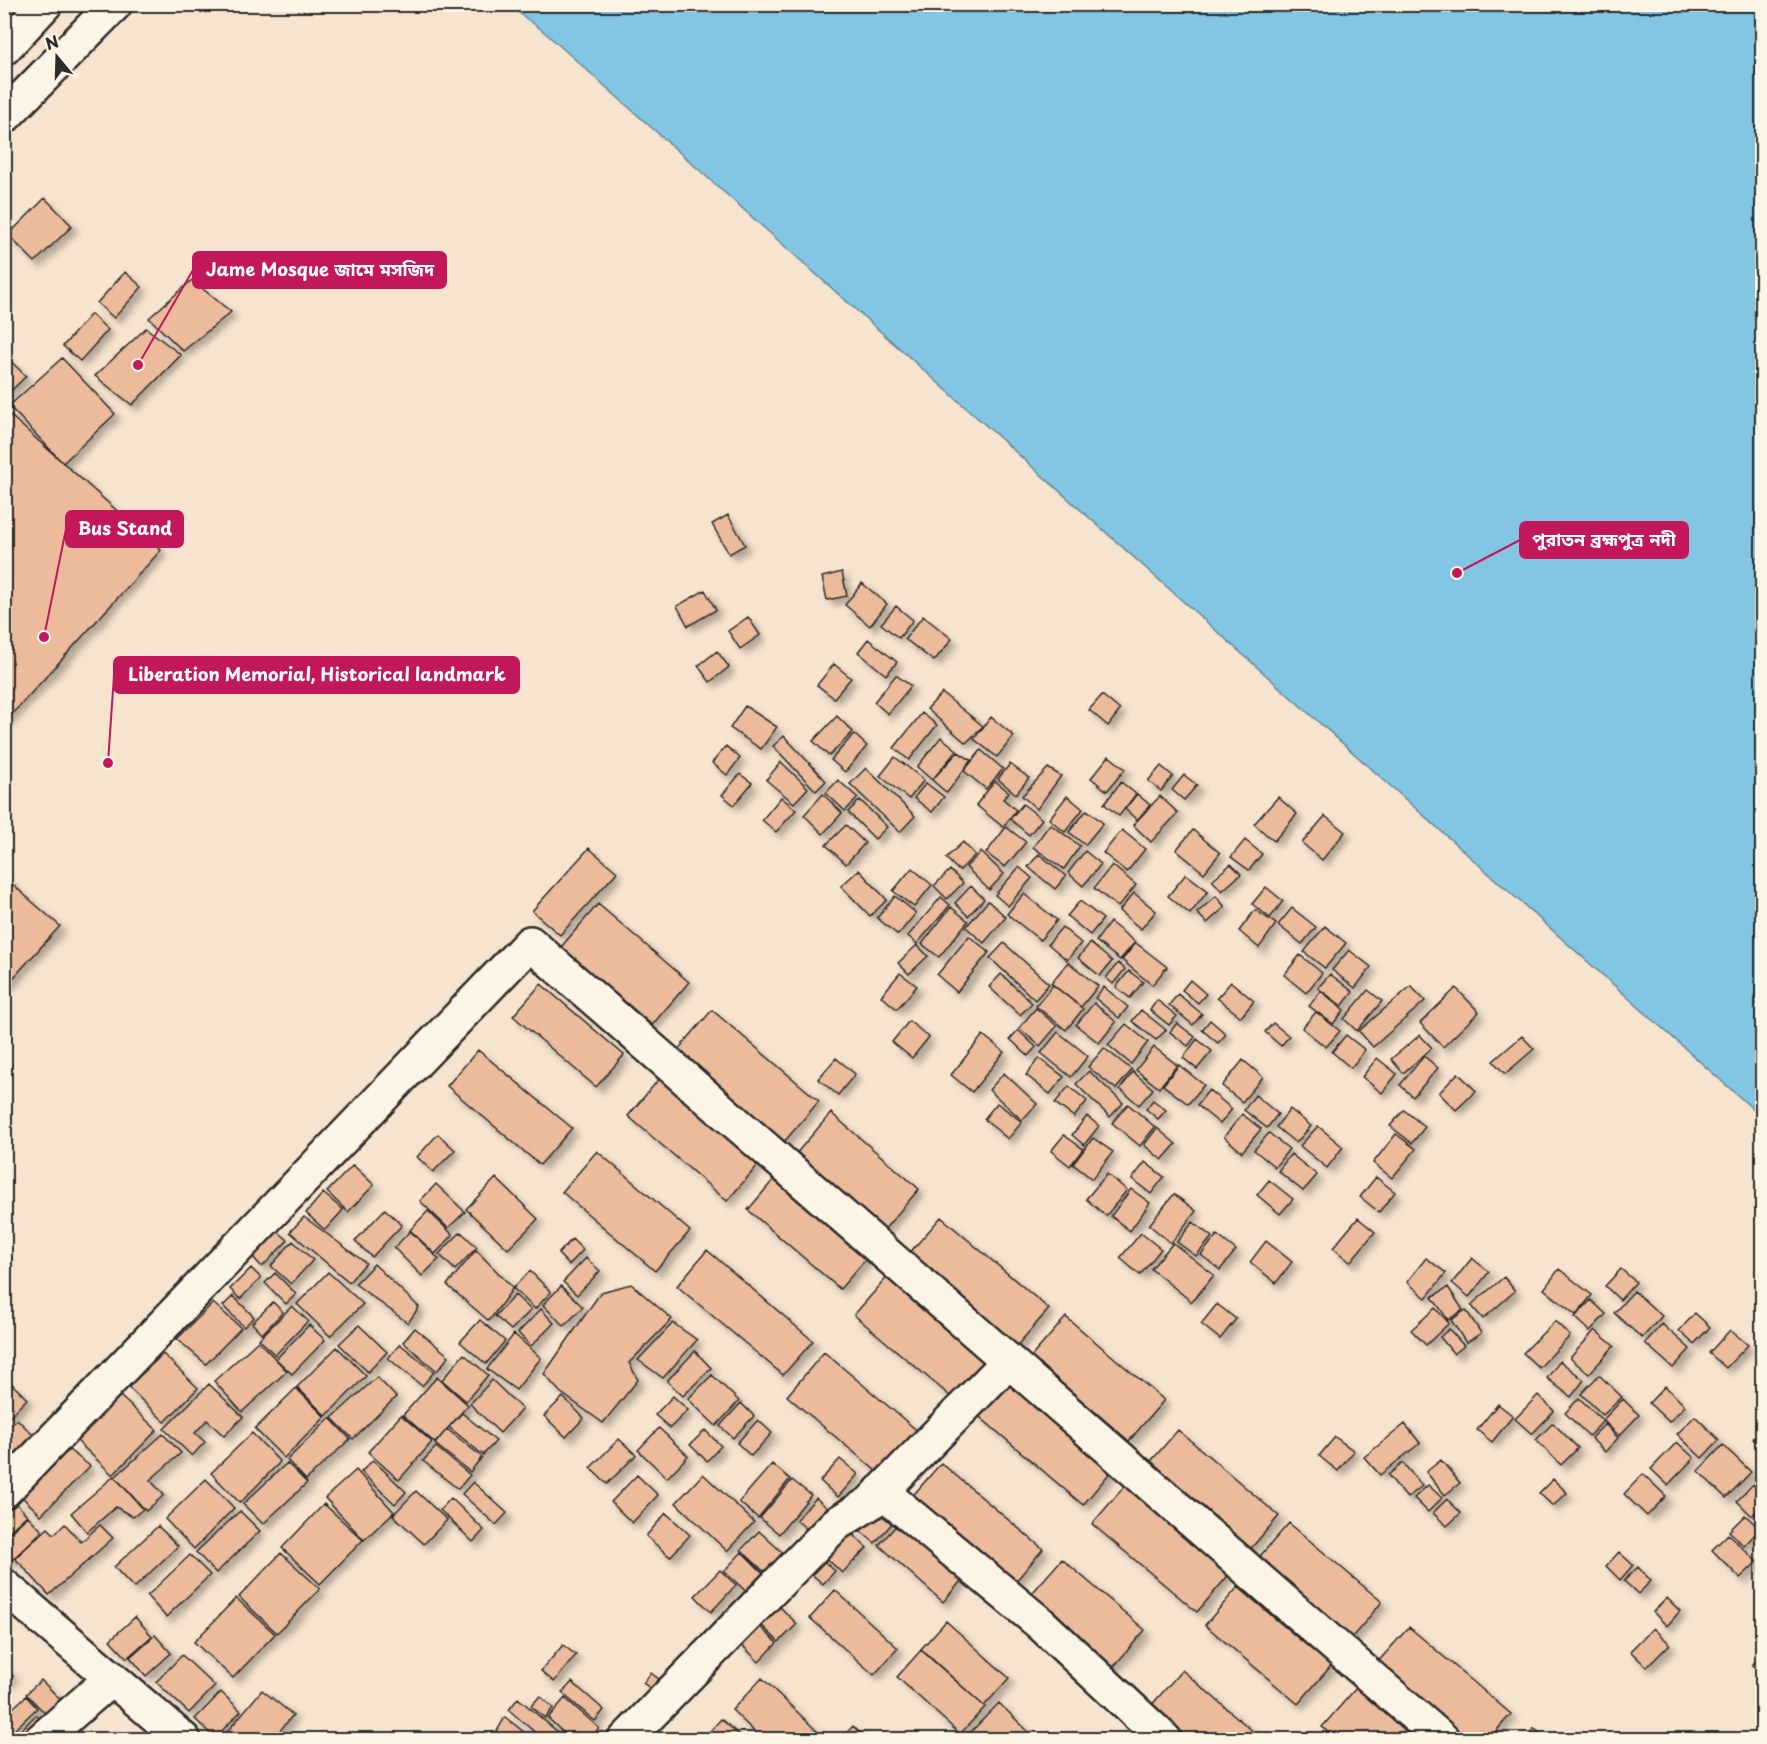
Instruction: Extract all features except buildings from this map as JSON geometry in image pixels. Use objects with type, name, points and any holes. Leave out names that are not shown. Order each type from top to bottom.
[{"type":"street","points":[[4,48],[45,4]]},
{"type":"street","points":[[4,117],[115,4]]},
{"type":"street","points":[[4,1491],[530,943],[1443,1740]]},
{"type":"street","points":[[625,1740],[836,1524],[870,1503],[1008,1362]]},
{"type":"street","points":[[881,1491],[1041,1624],[1165,1740]]},
{"type":"street","points":[[4,1586],[184,1740]]},
{"type":"street","points":[[41,1740],[111,1679]]},
{"type":"water","points":[[508,5],[1762,5],[1762,1117],[542,30]]},
{"type":"place","name":"Jame Mosque জামে মসজিদ","points":[[138,365]]},
{"type":"place","name":"পুরাতন ব্রহ্মপুত্র নদী","points":[[1457,573]]},
{"type":"place","name":"Bus Stand","points":[[44,637]]},
{"type":"place","name":"Liberation Memorial, Historical landmark","points":[[108,763]]}]
